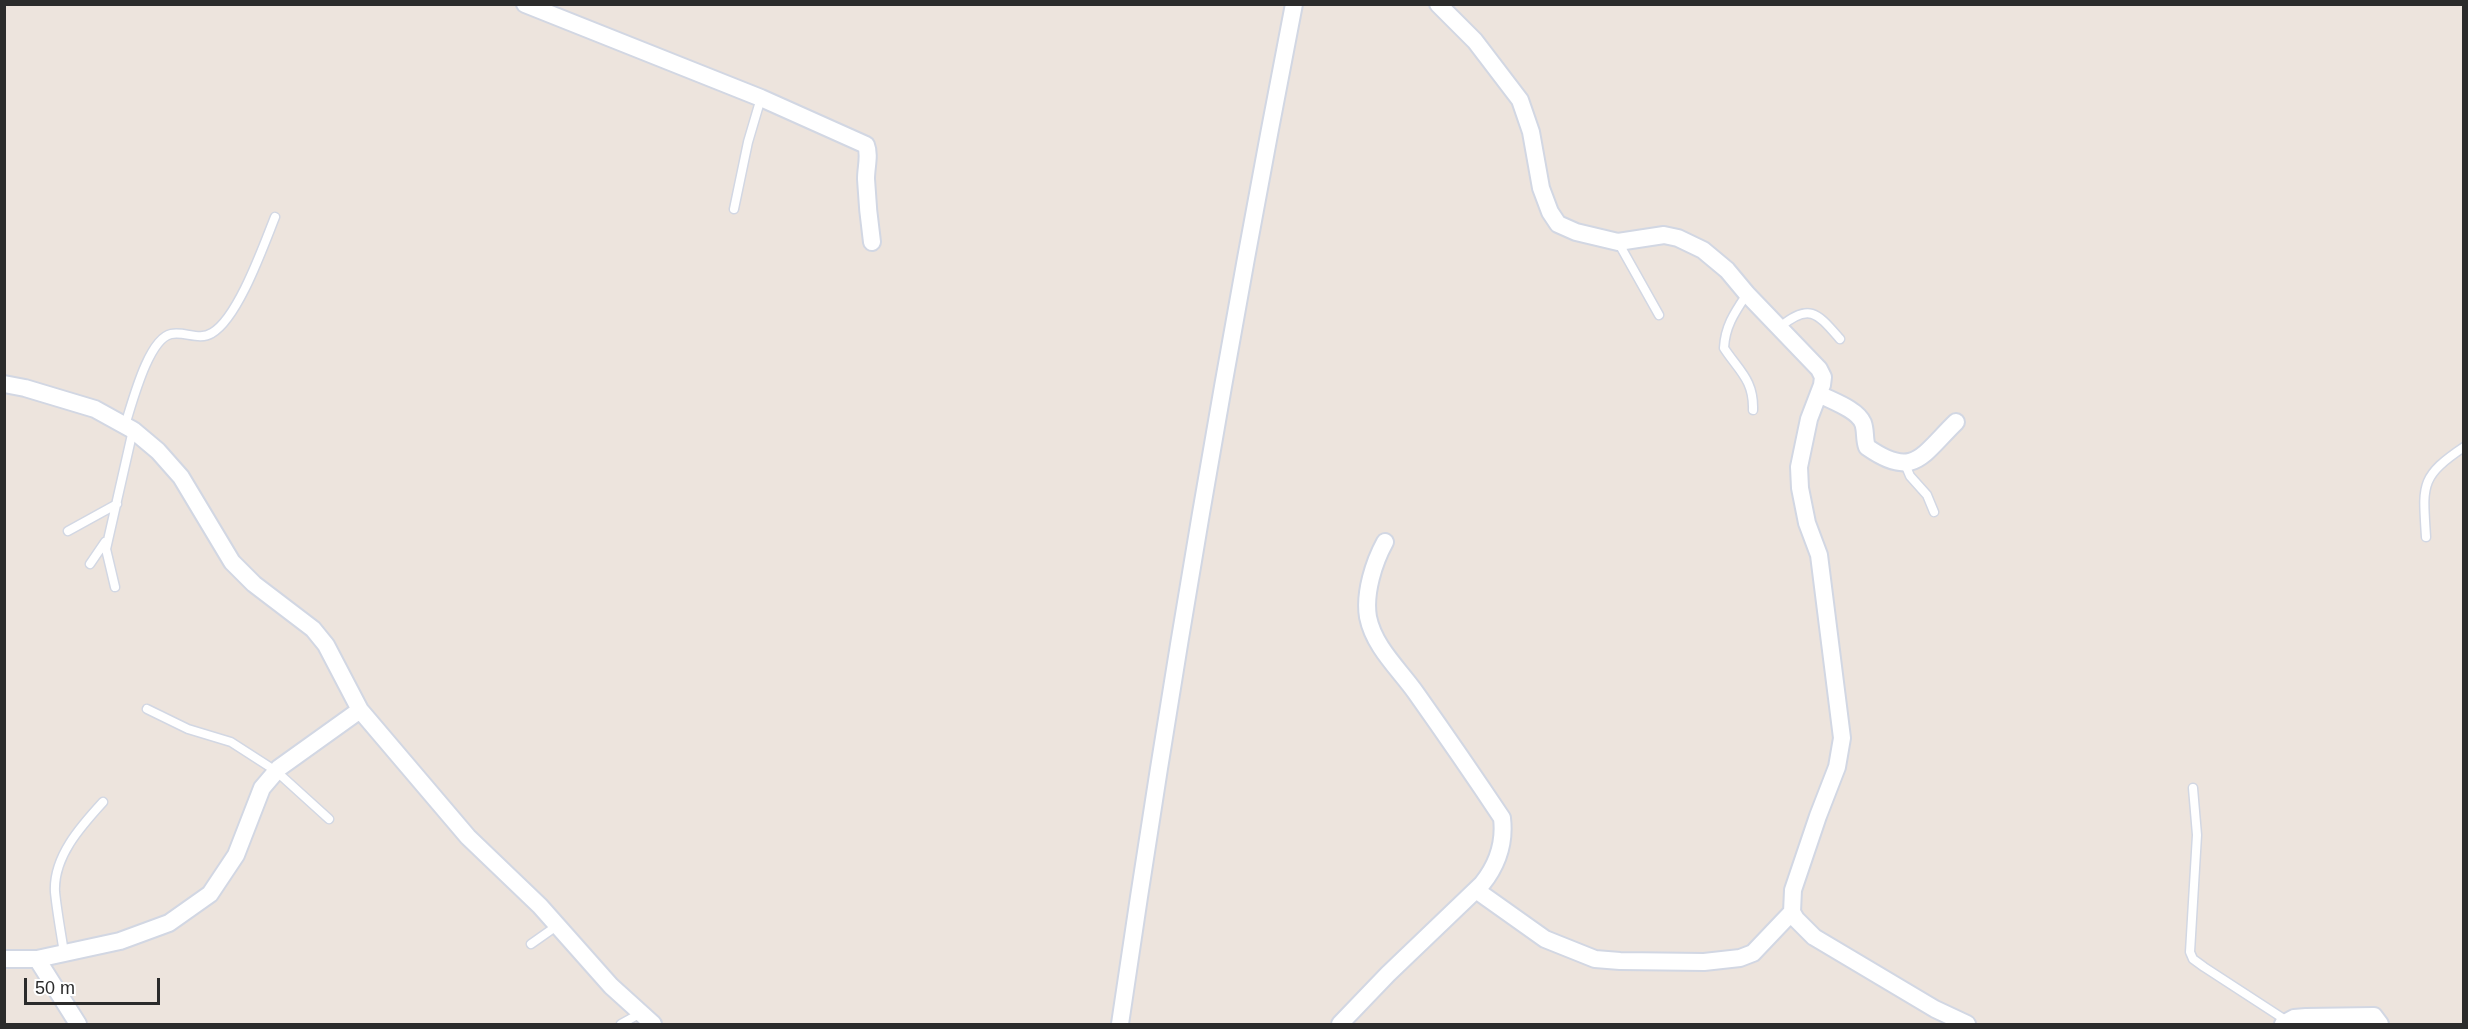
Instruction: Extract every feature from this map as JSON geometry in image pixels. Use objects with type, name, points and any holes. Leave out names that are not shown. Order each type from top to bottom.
[{"type":"street","points":[[525,4],[761,98],[866,145],[868,151],[867,204],[872,242]]},
{"type":"street","points":[[1120,1024],[1152,803],[1239,289],[1294,4]]},
{"type":"street","points":[[1438,4],[1475,41],[1520,100],[1531,132],[1541,188],[1550,212],[1558,224],[1576,232],[1618,242],[1664,235],[1678,238],[1703,250],[1727,270],[1823,376],[1809,419],[1799,467],[1800,488],[1807,523],[1819,555],[1842,738],[1837,767],[1793,890],[1792,912],[1814,937],[1935,1009],[1967,1024]]},
{"type":"street","points":[[4,384],[95,409],[129,428],[158,451],[181,477],[232,562],[254,584],[313,629],[326,645],[360,710],[468,837],[558,926],[611,986],[654,1024]]},
{"type":"street","points":[[1819,394],[1856,414],[1861,420],[1867,447],[1890,461],[1905,464],[1919,458],[1956,422]]},
{"type":"street","points":[[1340,1024],[1490,874],[1500,852],[1504,832],[1502,818],[1402,672],[1382,650],[1374,632],[1368,607],[1372,576],[1378,554],[1385,542]]},
{"type":"street","points":[[4,958],[37,959],[120,941],[169,923],[210,894],[236,855],[262,788],[276,771],[360,710]]},
{"type":"street","points":[[1476,890],[1545,939],[1595,959],[1620,961],[1704,962],[1740,958],[1753,952],[1792,912]]},
{"type":"street","points":[[37,959],[78,1024]]},
{"type":"street","points":[[2285,1023],[2294,1018],[2319,1016],[2374,1016],[2380,1024]]},
{"type":"lane","points":[[734,209],[748,142],[761,98]]},
{"type":"lane","points":[[115,587],[105,549],[117,504],[129,428],[150,353],[160,339],[172,333],[199,337],[212,333],[233,312],[275,218]]},
{"type":"lane","points":[[1618,242],[1659,315]]},
{"type":"lane","points":[[1747,294],[1730,319],[1724,348],[1745,374],[1754,394],[1753,410]]},
{"type":"lane","points":[[1780,327],[1792,317],[1810,312],[1820,316],[1840,339]]},
{"type":"lane","points":[[2426,537],[2424,502],[2427,483],[2439,464],[2463,447]]},
{"type":"lane","points":[[1905,464],[1910,476],[1927,495],[1934,512]]},
{"type":"lane","points":[[68,531],[117,504]]},
{"type":"lane","points":[[90,564],[108,538]]},
{"type":"lane","points":[[147,709],[188,729],[231,742],[276,771],[329,819]]},
{"type":"lane","points":[[2193,788],[2197,835],[2190,952],[2193,959],[2285,1023]]},
{"type":"lane","points":[[64,953],[55,889],[61,860],[79,827],[103,802]]},
{"type":"lane","points":[[531,944],[558,926]]},
{"type":"lane","points":[[621,1024],[640,1013]]}]
